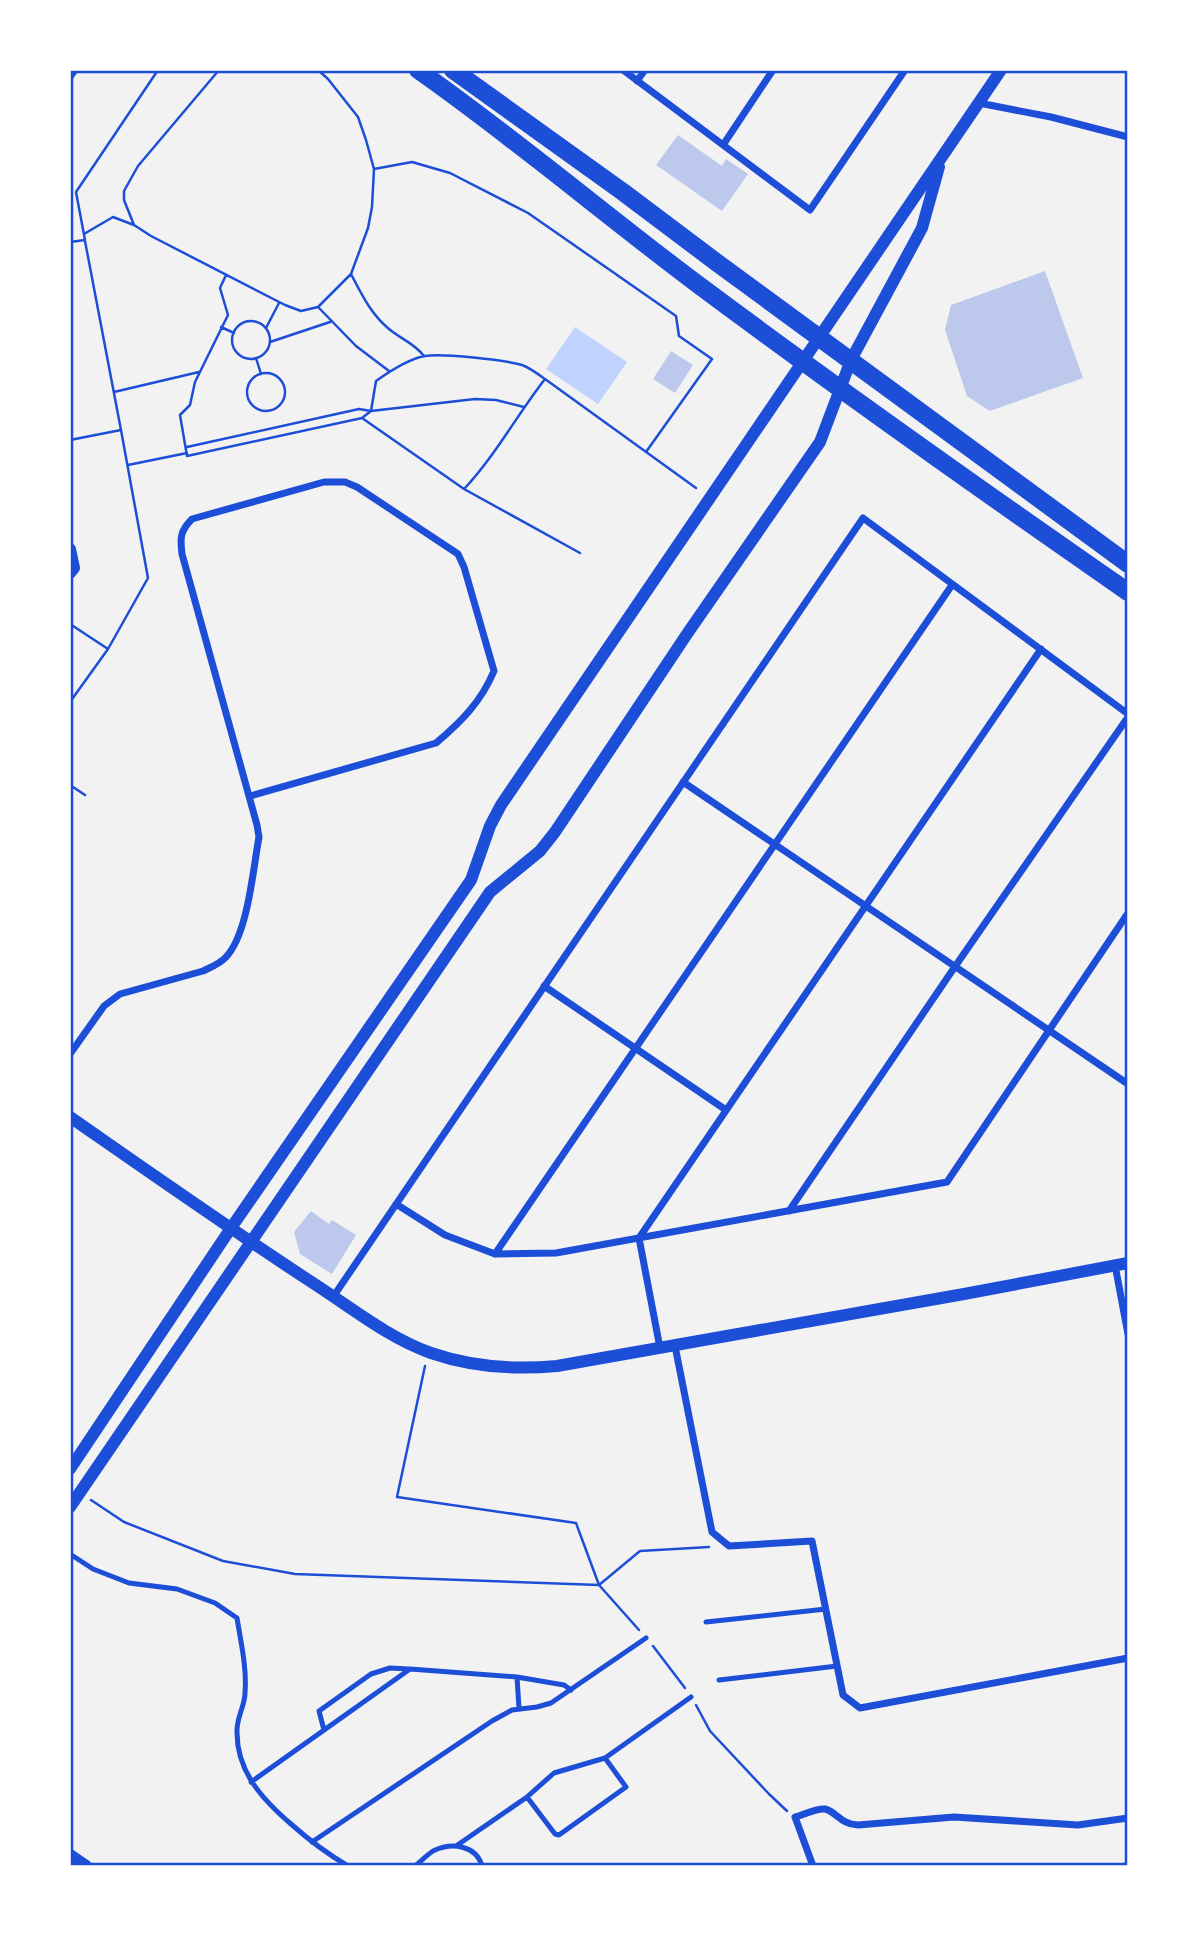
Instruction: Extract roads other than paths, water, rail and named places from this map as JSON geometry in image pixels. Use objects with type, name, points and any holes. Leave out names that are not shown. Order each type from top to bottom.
[{"type":"highway","points":[[418,70],[516,142],[600,211],[803,362],[1128,592]]},
{"type":"highway","points":[[453,70],[1128,564]]},
{"type":"street","points":[[70,77],[75,70]]},
{"type":"street","points":[[623,70],[810,209],[905,70]]},
{"type":"street","points":[[638,80],[645,70]]},
{"type":"street","points":[[723,145],[773,70]]},
{"type":"street","points":[[70,1469],[471,880],[490,826],[501,805],[1001,70]]},
{"type":"street","points":[[979,103],[1051,117],[1128,137]]},
{"type":"street","points":[[70,1507],[490,892],[540,851],[555,832],[820,442],[851,360],[922,228],[943,156]]},
{"type":"street","points":[[70,1054],[104,1006],[120,994],[203,971],[227,956],[238,938],[247,907],[258,837],[250,796],[182,554],[182,529],[192,519],[205,515],[324,482],[345,482],[357,487],[458,554],[494,671],[475,706],[436,743],[250,796]]},
{"type":"street","points":[[333,1297],[863,518],[1128,715],[789,1211]]},
{"type":"street","points":[[70,548],[74,568],[70,573]]},
{"type":"street","points":[[495,1254],[952,585]]},
{"type":"street","points":[[660,1348],[639,1238],[1041,649]]},
{"type":"street","points":[[682,782],[1128,1084]]},
{"type":"street","points":[[396,1204],[445,1235],[495,1254],[556,1253],[947,1182],[1128,913]]},
{"type":"street","points":[[544,986],[726,1110]]},
{"type":"street","points":[[70,1117],[250,1243],[384,1330],[428,1352],[474,1364],[528,1369],[557,1366],[1122,1264],[1128,1335]]},
{"type":"street","points":[[675,1346],[712,1532],[729,1546],[812,1541],[843,1695],[860,1708],[1128,1658]]},
{"type":"street","points":[[813,1866],[795,1817],[820,1809],[845,1822],[858,1825],[954,1816],[1078,1825],[1128,1818]]},
{"type":"street","points":[[70,1855],[86,1866]]},
{"type":"lane","points":[[70,1555],[93,1569],[129,1583],[177,1589],[215,1603],[237,1618],[246,1695],[236,1728],[241,1759],[251,1782],[268,1803],[312,1842],[348,1866]]},
{"type":"lane","points":[[706,1622],[826,1609]]},
{"type":"lane","points":[[312,1842],[492,1721],[512,1710],[551,1703],[646,1638]]},
{"type":"lane","points":[[719,1680],[837,1666]]},
{"type":"lane","points":[[324,1730],[319,1711],[371,1674],[390,1668],[517,1677],[564,1685],[571,1690]]},
{"type":"lane","points":[[251,1782],[410,1669]]},
{"type":"lane","points":[[517,1677],[519,1708]]},
{"type":"lane","points":[[415,1866],[435,1851],[456,1846],[527,1797],[554,1773],[605,1758],[691,1697]]},
{"type":"lane","points":[[527,1797],[555,1834],[559,1835],[626,1787],[605,1758]]},
{"type":"lane","points":[[456,1846],[472,1850],[478,1855],[482,1866]]},
{"type":"water","points":[[575,327],[627,362],[598,404],[546,369]]}]
